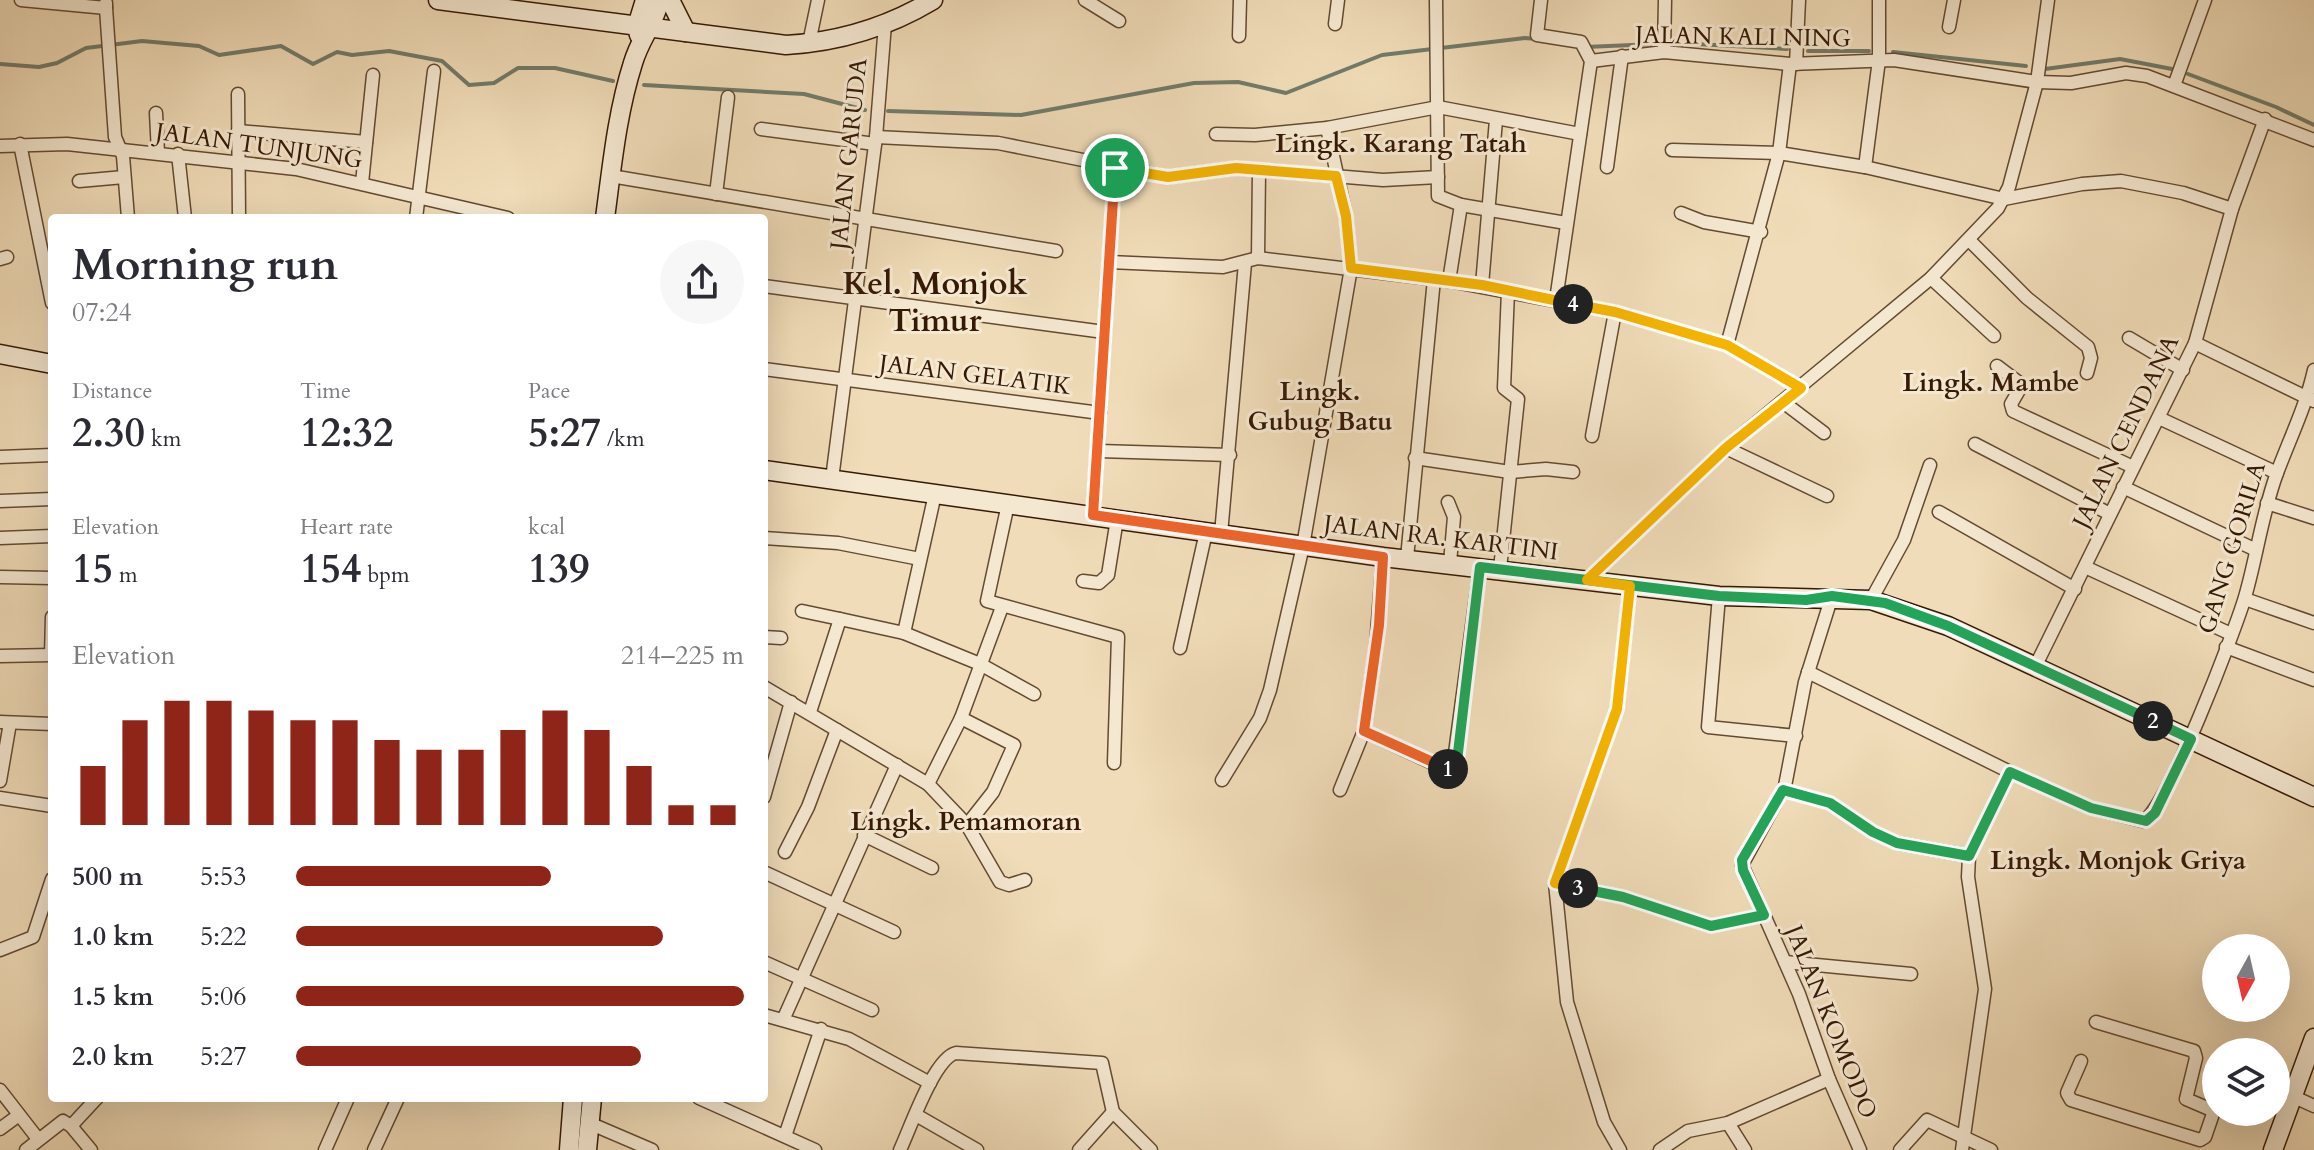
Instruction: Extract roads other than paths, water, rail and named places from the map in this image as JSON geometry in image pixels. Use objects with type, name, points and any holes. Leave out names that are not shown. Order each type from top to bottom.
[{"type":"street","points":[[21,0],[106,4],[115,137],[121,150],[128,214]]},
{"type":"street","points":[[438,0],[567,8],[643,31],[686,32],[766,44],[809,43],[885,24],[933,0]]},
{"type":"street","points":[[643,31],[645,0]]},
{"type":"street","points":[[606,214],[624,94],[643,31],[660,0]]},
{"type":"street","points":[[670,0],[686,32]]},
{"type":"street","points":[[809,43],[818,0]]},
{"type":"street","points":[[1085,0],[1119,21]]},
{"type":"street","points":[[1239,36],[1240,0]]},
{"type":"street","points":[[1335,24],[1338,0]]},
{"type":"street","points":[[1436,0],[1437,192],[1443,200],[1461,205],[1566,223]]},
{"type":"street","name":"JALAN KALI NING","points":[[1541,0],[1537,35],[1587,53],[1622,56],[1664,52],[1793,64],[1879,60],[1926,63],[2037,82],[2071,83],[2126,73],[2176,81],[2314,140]]},
{"type":"street","points":[[1664,52],[1665,0]]},
{"type":"street","points":[[1727,345],[1761,232],[1779,153],[1799,0]]},
{"type":"street","points":[[1865,167],[1879,60],[1879,0]]},
{"type":"street","points":[[1949,27],[1954,0]]},
{"type":"street","points":[[1587,580],[1726,448],[1931,278],[1970,241],[2004,199],[2037,82],[2048,0]]},
{"type":"street","points":[[2176,81],[2205,0]]},
{"type":"street","name":"JALAN GARUDA","points":[[832,479],[875,140],[885,24]]},
{"type":"street","points":[[1556,300],[1580,134],[1587,53]]},
{"type":"street","points":[[1607,167],[1622,56]]},
{"type":"street","points":[[417,214],[434,71]]},
{"type":"street","points":[[362,183],[373,75]]},
{"type":"street","points":[[238,94],[239,214]]},
{"type":"street","points":[[716,194],[728,97]]},
{"type":"street","points":[[1216,134],[1255,135],[1327,128],[1438,107],[1580,134]]},
{"type":"street","points":[[156,113],[158,153]]},
{"type":"street","name":"JALAN CENDANA","points":[[2035,667],[2195,343],[2232,209],[2265,119]]},
{"type":"street","points":[[1482,285],[1496,120]]},
{"type":"street","points":[[1222,780],[1265,707],[1303,546],[1351,268],[1346,216],[1327,128]]},
{"type":"street","points":[[761,129],[875,140],[998,143],[1168,177],[1215,169],[1383,180],[1438,177]]},
{"type":"street","points":[[238,131],[366,142]]},
{"type":"street","points":[[20,144],[48,283]]},
{"type":"street","name":"JALAN TUNJUNG","points":[[0,146],[67,144],[237,161],[362,183],[479,214]]},
{"type":"street","points":[[1672,150],[1779,153],[1865,167],[2004,199],[2082,184],[2121,181],[2175,191],[2232,209]]},
{"type":"street","points":[[178,154],[185,214]]},
{"type":"street","points":[[1093,515],[1115,168]]},
{"type":"street","points":[[1180,648],[1214,533],[1230,455],[1259,170]]},
{"type":"street","points":[[611,176],[1056,251]]},
{"type":"street","points":[[79,181],[124,177]]},
{"type":"street","points":[[1449,281],[1461,205]]},
{"type":"street","points":[[1681,213],[1704,222],[1761,232]]},
{"type":"street","points":[[1970,241],[2027,298],[2088,347],[2091,358],[2087,373]]},
{"type":"street","points":[[1109,262],[1214,267],[1251,260],[1351,268],[1482,285],[1615,312],[1727,345],[1801,388]]},
{"type":"street","points":[[1931,278],[1994,336]]},
{"type":"street","points":[[1407,558],[1434,279]]},
{"type":"street","points":[[768,287],[1104,332]]},
{"type":"street","points":[[1500,569],[1518,399],[1504,388],[1508,291]]},
{"type":"street","points":[[1592,436],[1615,312]]},
{"type":"street","points":[[2129,338],[2183,370]]},
{"type":"street","points":[[2195,343],[2311,400]]},
{"type":"street","points":[[0,354],[48,363]]},
{"type":"street","points":[[1997,366],[2022,385],[2011,404],[2013,411],[2133,467]]},
{"type":"street","name":"JALAN GELATIK","points":[[768,370],[1100,413]]},
{"type":"street","name":"GANG GORILA","points":[[2010,772],[2091,808],[2143,821],[2155,813],[2191,739],[2245,599],[2267,503],[2277,473],[2311,400],[2314,370]]},
{"type":"street","points":[[1783,402],[1824,433]]},
{"type":"street","points":[[2159,418],[2277,473]]},
{"type":"street","points":[[1975,444],[2110,514]]},
{"type":"street","points":[[1726,448],[1827,496]]},
{"type":"street","points":[[1099,451],[1230,455]]},
{"type":"street","points":[[0,457],[48,455]]},
{"type":"street","points":[[1415,458],[1510,472],[1546,469],[1573,472]]},
{"type":"street","points":[[1871,600],[1904,540],[1930,465]]},
{"type":"street","name":"JALAN RA. KARTINI","points":[[768,471],[1383,557],[1630,586],[1719,596],[1806,600],[1832,596],[1871,600],[1948,626],[2314,797]]},
{"type":"street","points":[[2123,487],[2256,550]]},
{"type":"street","points":[[904,633],[935,494]]},
{"type":"street","points":[[0,501],[48,499]]},
{"type":"street","points":[[1448,502],[1454,517],[1450,563]]},
{"type":"street","points":[[2267,503],[2314,518]]},
{"type":"street","points":[[1008,504],[986,596],[988,602],[1118,637],[1114,763]]},
{"type":"street","points":[[1939,512],[2075,589]]},
{"type":"street","points":[[1083,581],[1099,583],[1108,575],[1117,519]]},
{"type":"street","points":[[0,538],[48,536]]},
{"type":"street","points":[[768,538],[838,543],[920,559]]},
{"type":"street","points":[[1340,790],[1364,731],[1379,625],[1383,557]]},
{"type":"street","points":[[1364,731],[1445,769],[1453,768],[1457,761],[1480,567]]},
{"type":"street","points":[[2085,567],[2231,634]]},
{"type":"street","points":[[0,577],[48,578]]},
{"type":"street","points":[[1620,1150],[1604,1122],[1570,1014],[1555,883],[1617,709],[1630,586]]},
{"type":"street","points":[[1719,596],[1708,727],[1796,736]]},
{"type":"street","name":"JALAN KOMODO","points":[[1832,596],[1808,672],[1783,790],[1742,860],[1743,870],[1785,962],[1829,1079],[1860,1150]]},
{"type":"street","points":[[2245,599],[2314,623]]},
{"type":"street","points":[[928,784],[961,718],[1002,607]]},
{"type":"street","points":[[802,611],[904,633],[980,664],[1034,694]]},
{"type":"street","points":[[810,712],[840,619]]},
{"type":"street","points":[[768,637],[781,638]]},
{"type":"street","points":[[2226,647],[2314,680]]},
{"type":"street","points":[[0,656],[48,655]]},
{"type":"street","points":[[1808,672],[2010,772],[1969,856],[1968,877],[1985,989],[1964,1145]]},
{"type":"street","points":[[768,689],[928,784],[967,825],[1000,882],[1009,885],[1025,880]]},
{"type":"street","points":[[768,783],[791,702]]},
{"type":"street","points":[[961,718],[1014,745],[993,792],[967,825]]},
{"type":"street","points":[[0,781],[5,722],[48,724]]},
{"type":"street","points":[[785,852],[808,807],[837,730]]},
{"type":"street","points":[[783,1020],[897,765]]},
{"type":"street","points":[[1783,790],[1830,803],[1873,832],[1897,843],[1969,856]]},
{"type":"street","points":[[0,798],[48,805]]},
{"type":"street","points":[[864,835],[932,868]]},
{"type":"street","points":[[768,874],[894,932]]},
{"type":"street","points":[[1555,883],[1623,897],[1711,926],[1764,915]]},
{"type":"street","points":[[0,950],[33,937],[48,910]]},
{"type":"street","points":[[1785,962],[1911,974]]},
{"type":"street","points":[[768,964],[872,1010]]},
{"type":"street","points":[[768,1016],[821,1029],[871,1048],[930,1083]]},
{"type":"street","points":[[2096,1022],[2194,1051],[2196,1058],[2186,1099],[2202,1104]]},
{"type":"street","points":[[785,1136],[821,1029]]},
{"type":"street","points":[[2290,1091],[2314,1038]]},
{"type":"street","points":[[900,1150],[930,1083],[946,1057],[956,1053],[1096,1062],[1106,1067],[1113,1112],[1151,1150]]},
{"type":"street","points":[[2081,1061],[2067,1093],[2071,1100],[2200,1140],[2205,1137],[2209,1126]]},
{"type":"street","points":[[1660,1150],[1688,1131],[1728,1123],[1829,1079]]},
{"type":"street","points":[[0,1090],[38,1139]]},
{"type":"street","points":[[71,1126],[93,1102]]},
{"type":"street","points":[[325,1150],[346,1102]]},
{"type":"street","points":[[374,1150],[396,1102]]},
{"type":"street","points":[[569,1150],[573,1102]]},
{"type":"street","points":[[587,1150],[592,1102]]},
{"type":"street","points":[[712,1102],[815,1150]]},
{"type":"street","points":[[2290,1103],[2314,1106]]},
{"type":"street","points":[[1079,1150],[1113,1112]]},
{"type":"street","points":[[0,1129],[19,1115]]},
{"type":"street","points":[[916,1115],[977,1150]]},
{"type":"street","points":[[1900,1150],[1924,1120],[1964,1145],[1991,1150]]},
{"type":"street","points":[[26,1150],[60,1122],[71,1126],[91,1150]]},
{"type":"street","points":[[589,1123],[652,1150]]},
{"type":"street","points":[[1728,1123],[1745,1150]]},
{"type":"street","points":[[2273,1150],[2279,1126]]},
{"type":"waterway","points":[[888,111],[1021,115],[1194,83],[1238,82],[1286,93],[1382,55],[1537,39]]},
{"type":"waterway","points":[[0,64],[39,67],[57,63],[86,48],[142,41],[199,46],[219,55],[281,46],[313,64],[337,52],[352,55],[389,51],[442,61],[469,85],[494,83],[518,68],[555,68],[613,81]]},
{"type":"waterway","points":[[1677,43],[1787,49]]},
{"type":"waterway","points":[[1585,47],[1656,44]]},
{"type":"waterway","points":[[1808,51],[1869,51]]},
{"type":"waterway","points":[[1893,52],[2026,66]]},
{"type":"waterway","points":[[2045,69],[2120,59],[2172,69]]},
{"type":"waterway","points":[[2188,74],[2276,107],[2314,125]]},
{"type":"waterway","points":[[644,85],[804,94],[865,110]]},
{"type":"district","name":"Lingk. Karang Tatah","points":[[1401,143]]},
{"type":"district","name":"Kel. Monjok Timur","points":[[935,302]]},
{"type":"district","name":"Lingk. Mambe","points":[[1991,382]]},
{"type":"district","name":"Lingk. Gubug Batu","points":[[1320,406]]},
{"type":"district","name":"Lingk. Pemamoran","points":[[966,821]]},
{"type":"district","name":"Lingk. Monjok Griya","points":[[2118,860]]}]
